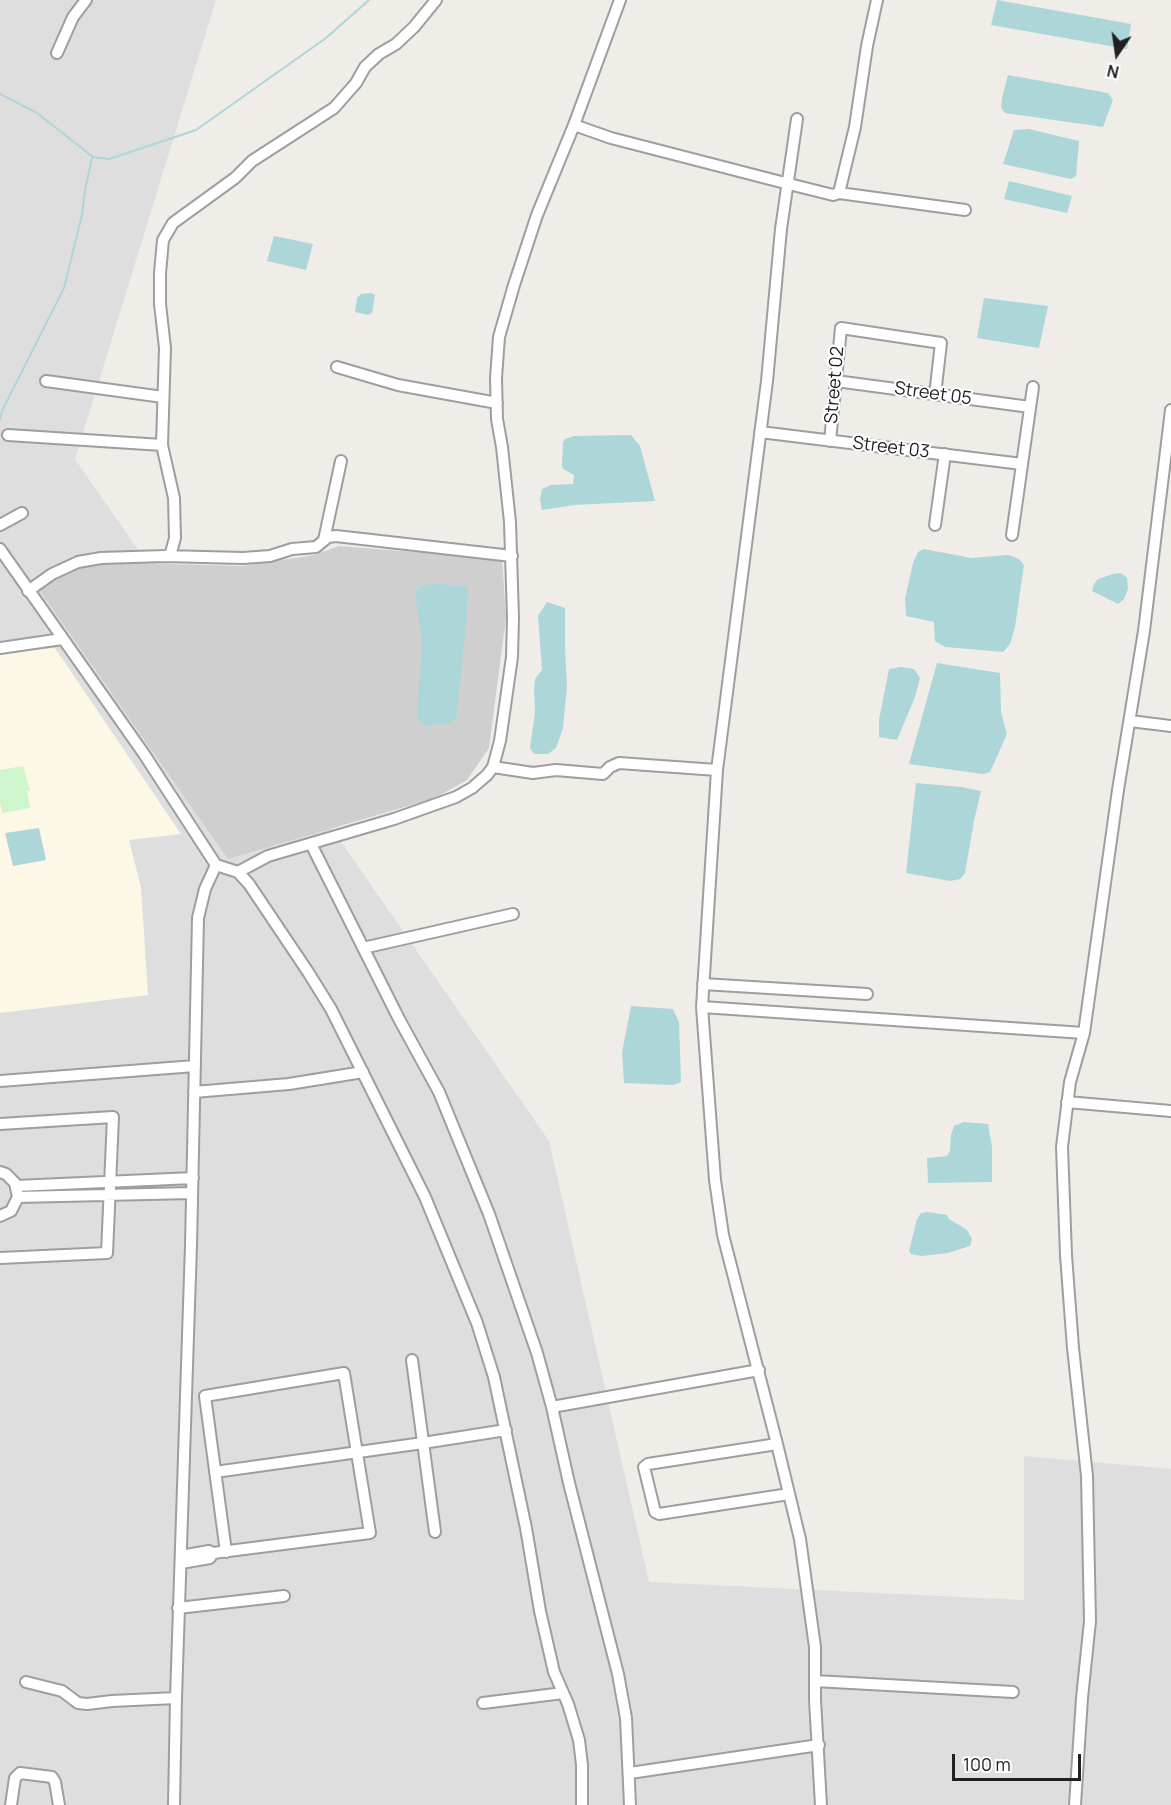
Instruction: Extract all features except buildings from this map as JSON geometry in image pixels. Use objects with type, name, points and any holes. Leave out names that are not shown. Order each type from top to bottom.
[{"type":"street","points":[[57,53],[73,17],[86,0]]},
{"type":"street","points":[[170,556],[175,538],[174,498],[163,459],[162,445],[165,348],[160,304],[160,273],[163,240],[173,223],[235,178],[252,161],[334,108],[356,83],[365,67],[379,54],[396,44],[414,27],[436,0]]},
{"type":"street","points":[[238,872],[268,856],[394,819],[456,797],[472,788],[493,767],[500,741],[512,657],[514,588],[497,403],[499,337],[537,214],[574,125],[620,0]]},
{"type":"street","points":[[839,193],[855,127],[867,46],[877,0]]},
{"type":"street","points":[[797,119],[781,230],[760,432],[717,770],[702,1007],[714,1169],[723,1235],[800,1539],[815,1647],[821,1805]]},
{"type":"street","points":[[574,125],[610,138],[833,195],[839,193],[965,210]]},
{"type":"street","name":"Street 02","points":[[830,441],[841,328],[941,343],[935,395]]},
{"type":"street","points":[[337,367],[389,383],[497,403]]},
{"type":"street","points":[[46,381],[163,397]]},
{"type":"street","name":"Street 05","points":[[836,381],[1030,407]]},
{"type":"street","points":[[1012,535],[1033,387]]},
{"type":"street","points":[[1075,1805],[1090,1621],[1087,1476],[1073,1348],[1066,1255],[1062,1147],[1066,1102],[1084,1034],[1118,790],[1144,631],[1171,410]]},
{"type":"street","name":"Street 03","points":[[760,432],[1022,464]]},
{"type":"street","points":[[8,435],[162,445]]},
{"type":"street","points":[[935,525],[945,454]]},
{"type":"street","points":[[324,540],[340,461]]},
{"type":"street","points":[[0,525],[22,513]]},
{"type":"street","points":[[28,591],[52,574],[78,562],[101,558],[170,556],[243,558],[316,547],[328,537],[336,536],[512,556]]},
{"type":"street","points":[[0,549],[150,764],[216,865],[238,872],[249,884],[308,972],[331,1010],[425,1197],[477,1323],[494,1377],[554,1672],[579,1740],[582,1765],[582,1805]]},
{"type":"street","points":[[0,648],[62,639]]},
{"type":"street","points":[[1130,720],[1171,726]]},
{"type":"street","points":[[493,767],[533,773],[556,770],[603,774],[610,767],[619,763],[717,770]]},
{"type":"street","points":[[311,844],[439,1092],[489,1214],[537,1353],[618,1674],[626,1718],[630,1805]]},
{"type":"street","points":[[174,1805],[178,1608],[193,1178],[198,918],[205,889],[216,865]]},
{"type":"street","points":[[363,948],[513,914]]},
{"type":"street","points":[[703,984],[867,994]]},
{"type":"street","points":[[702,1007],[1084,1034]]},
{"type":"street","points":[[0,1081],[195,1066]]},
{"type":"street","points":[[194,1092],[290,1084],[363,1072]]},
{"type":"street","points":[[1066,1102],[1171,1111]]},
{"type":"street","points":[[0,1124],[113,1116],[107,1253],[0,1258]]},
{"type":"street","points":[[0,1172],[11,1178],[17,1191],[11,1211],[0,1216]]},
{"type":"street","points":[[17,1191],[111,1181],[193,1178]]},
{"type":"street","points":[[17,1191],[111,1195],[192,1192]]},
{"type":"street","points":[[412,1360],[435,1532]]},
{"type":"street","points":[[552,1407],[759,1370]]},
{"type":"street","points":[[181,1559],[210,1558],[213,1553],[370,1533],[344,1373],[205,1396],[226,1551]]},
{"type":"street","points":[[215,1472],[506,1430]]},
{"type":"street","points":[[777,1444],[648,1464],[645,1472],[655,1512],[659,1514],[789,1494]]},
{"type":"street","points":[[178,1608],[284,1596]]},
{"type":"street","points":[[815,1681],[1013,1692]]},
{"type":"street","points":[[26,1682],[62,1691],[78,1703],[87,1704],[176,1698]]},
{"type":"street","points":[[483,1703],[563,1693]]},
{"type":"street","points":[[630,1773],[819,1745]]},
{"type":"street","points":[[11,1805],[15,1778],[20,1773],[52,1777],[59,1805]]},
{"type":"shaded area","points":[[0,0],[216,0],[75,459],[549,1141],[649,1582],[1024,1600],[1024,1456],[1171,1469],[1171,1805],[0,1805]]},
{"type":"shaded area","points":[[339,546],[502,559],[506,618],[489,748],[467,780],[435,798],[228,859],[40,591],[55,579],[78,567],[102,562],[242,566],[315,555]]},
{"type":"shaded area","points":[[55,648],[181,834],[129,840],[141,887],[148,995],[0,1013],[0,652]]},
{"type":"green space","points":[[23,766],[30,791],[27,791],[30,808],[2,813],[0,770]]},
{"type":"water","points":[[997,0],[1131,24],[1127,49],[991,25]]},
{"type":"water","points":[[1008,75],[1108,93],[1113,100],[1103,127],[1005,113],[1001,108]]},
{"type":"water","points":[[1029,129],[1079,141],[1076,176],[1071,179],[1003,164],[1014,130]]},
{"type":"water","points":[[1009,181],[1072,196],[1067,213],[1004,199]]},
{"type":"water","points":[[274,236],[313,244],[306,270],[267,261]]},
{"type":"water","points":[[361,294],[375,295],[372,313],[368,315],[355,312],[357,298]]},
{"type":"water","points":[[984,298],[1048,306],[1039,348],[977,338]]},
{"type":"water","points":[[631,435],[640,446],[655,501],[574,505],[542,510],[540,499],[542,489],[551,485],[573,484],[574,475],[563,469],[562,465],[565,439],[574,436]]},
{"type":"water","points":[[924,549],[971,558],[1008,555],[1019,559],[1024,565],[1015,627],[1010,644],[1003,652],[945,647],[935,641],[934,622],[906,616],[905,599],[913,563],[918,552]]},
{"type":"water","points":[[1121,573],[1127,578],[1128,589],[1124,599],[1118,604],[1092,591],[1098,579]]},
{"type":"water","points":[[434,584],[468,586],[466,626],[456,720],[448,724],[424,725],[417,718],[422,641],[415,592],[421,586]]},
{"type":"water","points":[[547,602],[565,608],[567,686],[563,728],[556,748],[548,754],[534,754],[530,748],[535,712],[534,689],[535,679],[542,670],[538,616]]},
{"type":"water","points":[[937,663],[1000,673],[1001,712],[1007,734],[990,772],[983,774],[909,764]]},
{"type":"water","points":[[901,667],[914,669],[920,678],[915,697],[897,740],[879,737],[879,720],[889,669]]},
{"type":"water","points":[[916,783],[981,791],[965,873],[960,879],[950,881],[906,873]]},
{"type":"water","points":[[39,828],[46,860],[13,866],[5,833]]},
{"type":"water","points":[[631,1006],[673,1009],[679,1022],[681,1082],[673,1085],[624,1083],[622,1053]]},
{"type":"water","points":[[964,1122],[988,1124],[992,1147],[992,1182],[928,1183],[927,1158],[947,1156],[954,1126]]},
{"type":"water","points":[[921,1213],[947,1215],[949,1219],[967,1230],[972,1239],[970,1246],[948,1253],[921,1256],[911,1254],[909,1251],[917,1219]]},
{"type":"waterway","points":[[0,94],[37,113],[93,157],[109,159],[196,130],[326,38],[369,0]]},
{"type":"waterway","points":[[0,419],[64,288],[82,215],[92,158]]}]
